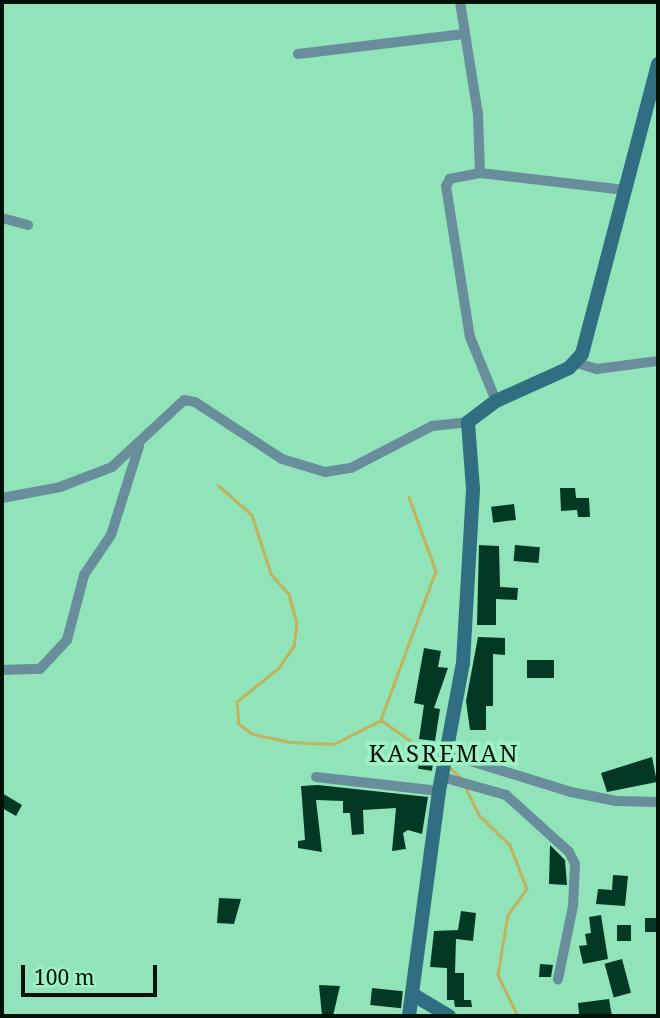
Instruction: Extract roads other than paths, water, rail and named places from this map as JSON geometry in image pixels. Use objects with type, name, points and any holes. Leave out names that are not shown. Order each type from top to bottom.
[{"type":"street","points":[[460,2],[478,114],[480,173]]},
{"type":"street","points":[[298,54],[464,34]]},
{"type":"street","points":[[577,363],[658,64]]},
{"type":"street","points":[[496,401],[470,337],[446,186],[450,179],[480,173],[625,190]]},
{"type":"street","points":[[2,218],[27,225]]},
{"type":"street","points":[[2,498],[90,478],[139,446],[184,400],[195,402],[282,459],[325,472],[351,468],[432,426],[468,422],[496,401],[577,363],[597,369],[658,360]]},
{"type":"street","points":[[409,1016],[469,589],[473,489],[468,422]]},
{"type":"street","points":[[2,670],[40,669],[67,640],[84,575],[111,535],[139,446]]},
{"type":"street","points":[[444,771],[459,781],[506,795],[546,829],[575,864],[573,906],[558,979]]},
{"type":"street","points":[[316,777],[444,771],[616,801],[658,802]]},
{"type":"street","points":[[412,993],[449,1016]]},
{"type":"waterway","points":[[218,485],[252,515],[271,574],[289,594],[297,623],[294,646],[279,668],[237,702],[239,724],[253,734],[291,742],[334,744],[381,720]]},
{"type":"waterway","points":[[409,497],[436,571],[381,720],[438,760]]},
{"type":"waterway","points":[[450,768],[465,781]]},
{"type":"waterway","points":[[466,788],[479,815],[510,845],[527,889],[508,915],[498,975],[518,1016]]},
{"type":"district","name":"KASREMAN","points":[[444,753]]}]
